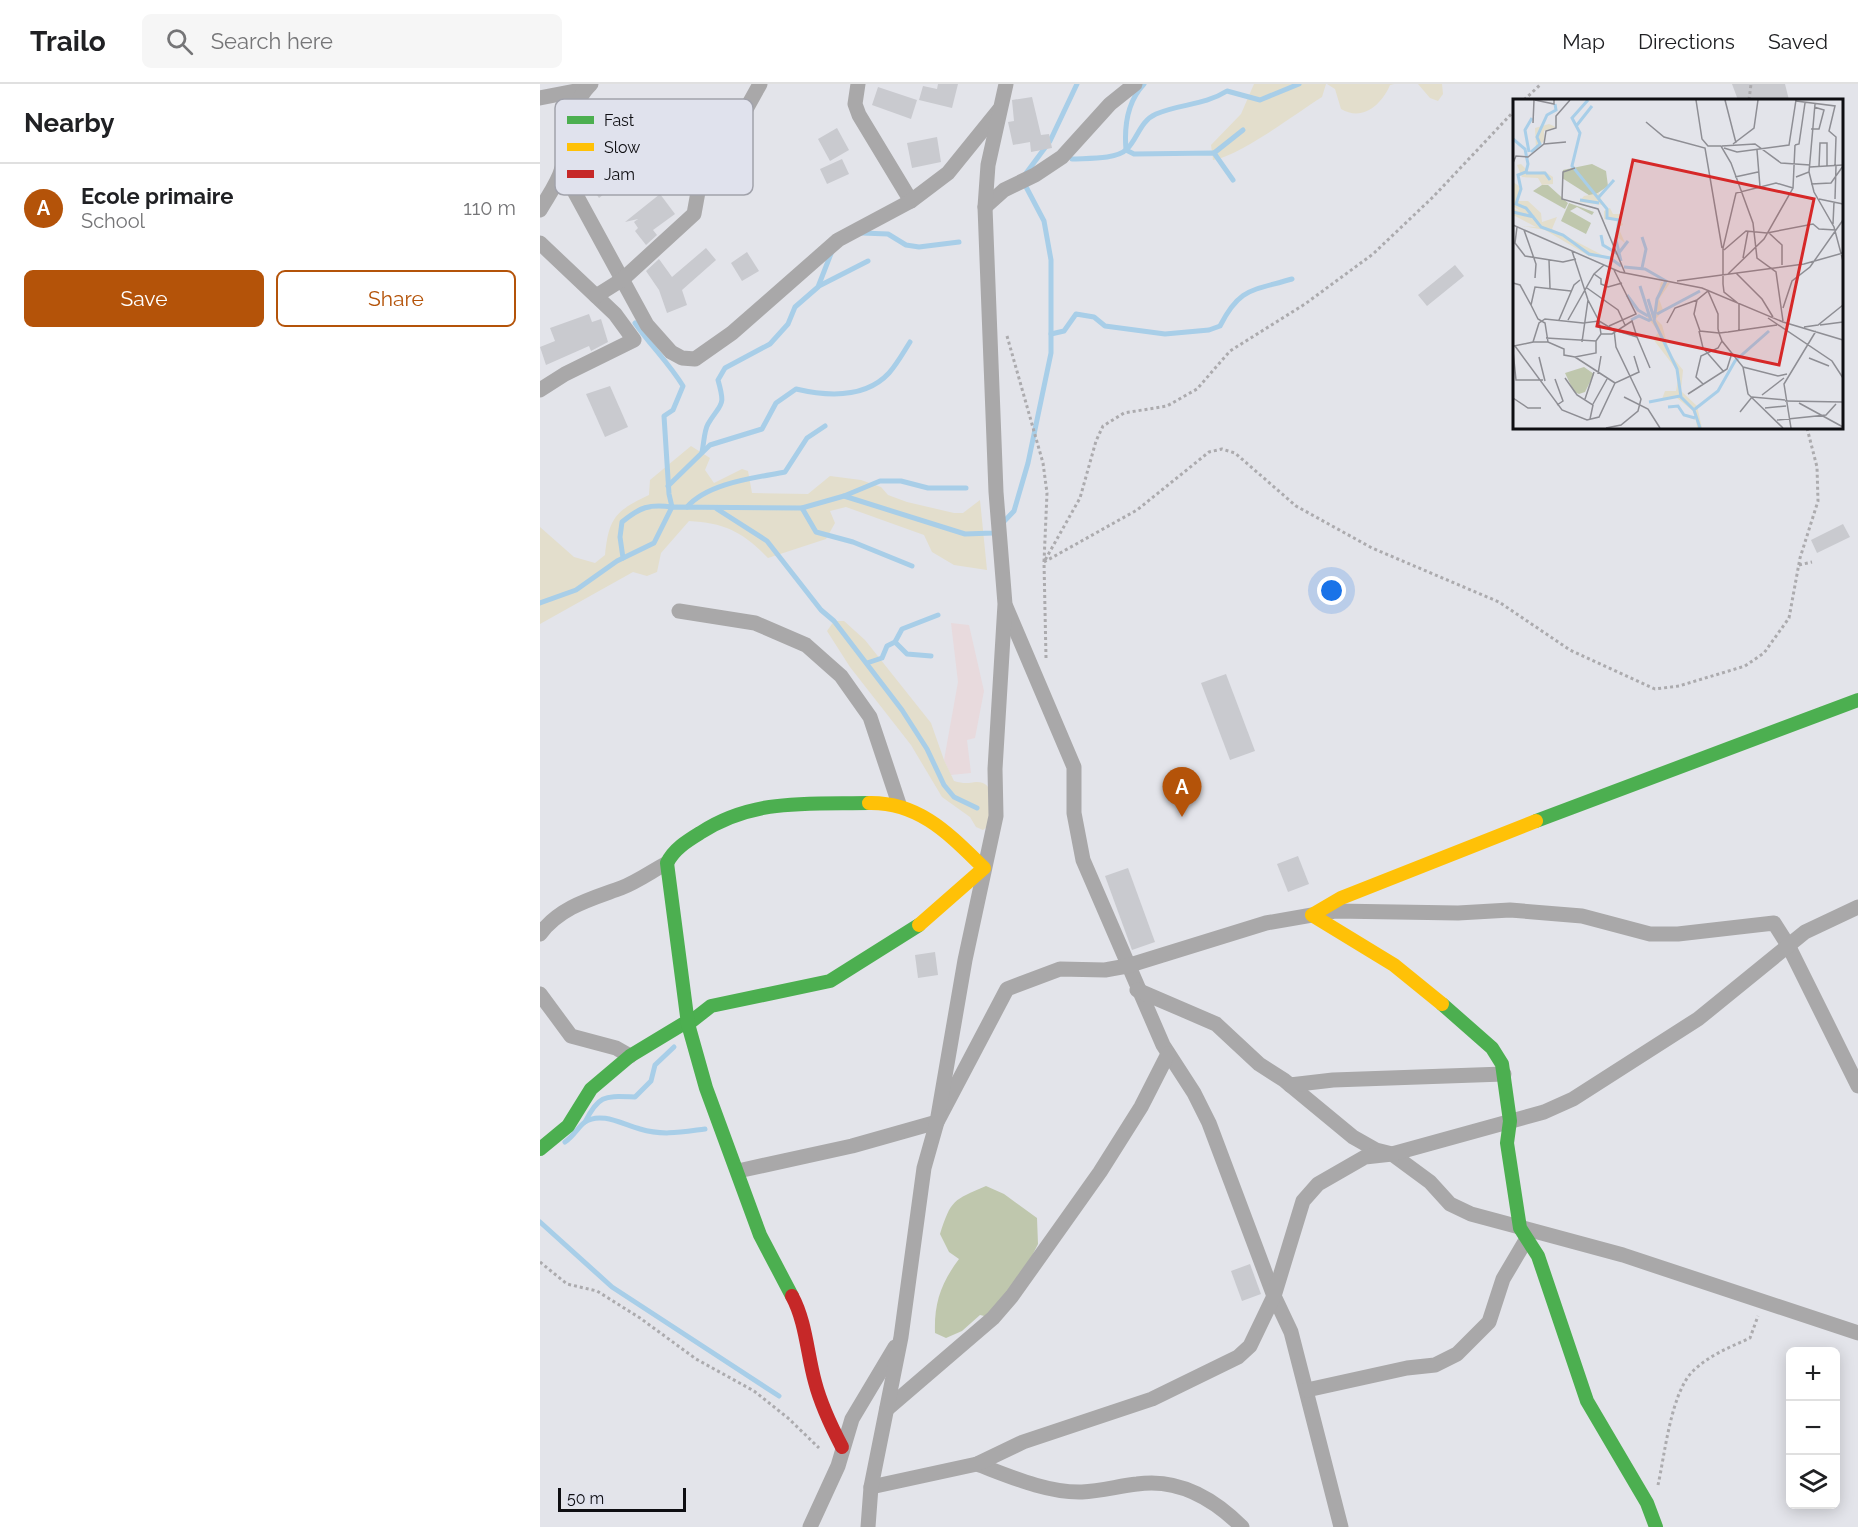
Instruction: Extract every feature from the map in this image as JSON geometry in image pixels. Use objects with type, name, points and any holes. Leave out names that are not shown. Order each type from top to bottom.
[{"type":"street","points":[[752,99],[760,84]]},
{"type":"street","points":[[858,84],[855,104],[859,115],[911,201]]},
{"type":"street","points":[[868,1527],[871,1487],[901,1337],[924,1168],[937,1122],[964,960],[996,816],[995,769],[1005,604],[996,480],[985,207],[988,165],[1006,84]]},
{"type":"street","points":[[985,207],[1004,190],[1035,175],[1062,157],[1110,104],[1135,84]]},
{"type":"street","points":[[540,98],[587,86]]},
{"type":"street","points":[[577,195],[647,325],[671,352],[682,358],[695,359],[732,333],[838,240],[911,201],[948,172],[1001,107]]},
{"type":"street","points":[[540,210],[555,187]]},
{"type":"street","points":[[596,296],[623,279],[694,214],[697,195]]},
{"type":"street","points":[[540,243],[615,314],[634,340],[565,374],[540,390]]},
{"type":"street","points":[[1005,604],[1074,767],[1074,813],[1083,860],[1137,990],[1168,1054],[1194,1093],[1209,1123],[1274,1296],[1291,1332],[1341,1527]]},
{"type":"street","points":[[679,611],[755,623],[806,645],[841,676],[870,717],[899,804]]},
{"type":"street","points":[[1312,915],[1341,898],[1437,858],[1858,700]]},
{"type":"street","points":[[842,1447],[827,1418],[815,1382],[795,1302],[760,1235],[706,1088],[688,1024],[667,863],[672,852],[712,823],[755,806],[787,802],[899,804],[927,816],[984,868]]},
{"type":"street","points":[[540,934],[547,924],[571,907],[592,896],[623,888],[667,863]]},
{"type":"street","points":[[540,1149],[568,1126],[591,1089],[630,1056],[684,1024],[688,1024],[711,1006],[740,1002],[830,981],[909,933],[984,868]]},
{"type":"street","points":[[871,1487],[977,1464],[1023,1442],[1152,1399],[1238,1357],[1251,1346],[1274,1296],[1303,1202],[1318,1184],[1365,1157],[1392,1154],[1544,1112],[1573,1099],[1698,1019],[1805,932],[1858,907]]},
{"type":"street","points":[[738,1171],[852,1146],[937,1122],[1007,989],[1060,969],[1105,969],[1127,966],[1266,923],[1335,911],[1458,913],[1510,910],[1582,916],[1650,934],[1678,934],[1774,923],[1788,945],[1858,1086]]},
{"type":"street","points":[[1312,915],[1394,965],[1449,1008],[1492,1048],[1502,1064],[1510,1121],[1507,1143],[1523,1234],[1538,1256],[1587,1401],[1654,1521]]},
{"type":"street","points":[[1137,990],[1216,1024],[1259,1064],[1290,1085],[1361,1143],[1392,1154],[1430,1182],[1450,1204],[1471,1214],[1523,1234],[1623,1255],[1858,1333]]},
{"type":"street","points":[[540,994],[571,1036],[616,1048],[630,1056]]},
{"type":"street","points":[[887,1409],[993,1318],[1012,1296],[1106,1163],[1141,1107],[1168,1054]]},
{"type":"street","points":[[1290,1085],[1333,1080],[1504,1074]]},
{"type":"street","points":[[1307,1390],[1407,1368],[1435,1365],[1457,1354],[1489,1322],[1503,1279],[1523,1234]]},
{"type":"street","points":[[810,1527],[838,1466],[852,1419],[901,1337]]},
{"type":"street","points":[[977,1464],[1014,1478],[1081,1492],[1158,1482],[1177,1485],[1200,1494],[1242,1527]]},
{"type":"path","points":[[1525,99],[1541,84]]},
{"type":"path","points":[[1749,99],[1750,84]]},
{"type":"path","points":[[1044,562],[1080,498],[1096,441],[1103,426],[1124,413],[1167,406],[1197,389],[1230,351],[1305,304],[1373,254],[1433,197],[1513,112]]},
{"type":"path","points":[[1006,332],[1043,463],[1047,493],[1044,562],[1047,662]]},
{"type":"path","points":[[1044,562],[1137,510],[1209,452],[1222,449],[1235,453],[1296,506],[1372,548],[1499,602],[1569,650],[1655,689],[1679,686],[1745,666],[1764,653],[1789,618],[1799,565],[1818,501],[1817,467],[1807,429]]},
{"type":"path","points":[[1799,565],[1812,562]]},
{"type":"path","points":[[540,1262],[567,1284],[597,1291],[640,1318],[696,1359],[754,1391],[788,1418],[838,1466]]},
{"type":"path","points":[[1654,1521],[1682,1388],[1693,1371],[1718,1352],[1750,1338],[1763,1303]]},
{"type":"shaded area","points":[[951,623],[969,625],[984,691],[975,738],[967,740],[971,773],[951,775],[944,760],[958,682]]},
{"type":"green space","points":[[986,1186],[1004,1194],[1037,1218],[1038,1244],[1012,1296],[993,1318],[980,1315],[962,1331],[946,1338],[935,1333],[937,1303],[943,1285],[959,1259],[949,1252],[940,1234],[947,1214],[955,1202]]},
{"type":"sand","points":[[1254,84],[1326,84],[1322,97],[1252,143],[1213,160],[1211,145],[1241,114]]},
{"type":"sand","points":[[1327,84],[1394,84],[1390,85],[1382,99],[1371,109],[1357,113],[1341,109],[1335,89]]},
{"type":"sand","points":[[1418,84],[1442,84],[1443,94],[1438,101],[1430,98]]},
{"type":"sand","points":[[691,446],[710,458],[705,470],[714,483],[742,469],[748,471],[752,493],[808,494],[830,476],[861,480],[881,487],[888,495],[907,502],[954,513],[963,513],[980,500],[987,570],[954,565],[932,552],[924,535],[846,507],[830,511],[835,523],[826,539],[768,558],[733,530],[713,524],[689,521],[661,553],[657,572],[647,576],[633,572],[540,624],[540,527],[574,557],[595,563],[605,555],[609,532],[616,517],[628,506],[649,495],[650,480]]},
{"type":"sand","points":[[834,621],[844,621],[865,640],[931,723],[954,781],[977,782],[988,786],[993,797],[994,821],[983,830],[976,827],[970,817],[942,797],[911,745],[850,667],[827,631]]},
{"type":"building","points":[[938,84],[958,84],[952,108],[919,100],[923,86],[937,89]]},
{"type":"building","points":[[1732,84],[1785,84],[1789,99],[1738,99]]},
{"type":"building","points":[[878,87],[917,100],[911,119],[872,105]]},
{"type":"building","points":[[1032,97],[1041,135],[1049,134],[1052,148],[1031,152],[1030,142],[1013,145],[1008,122],[1014,121],[1012,100]]},
{"type":"building","points":[[837,128],[849,150],[830,161],[818,139]]},
{"type":"building","points":[[937,137],[941,162],[912,168],[907,143]]},
{"type":"building","points":[[842,159],[849,174],[827,184],[820,169]]},
{"type":"building","points":[[659,195],[675,214],[653,230],[657,235],[646,245],[635,231],[638,228],[634,222],[638,219],[625,222]]},
{"type":"building","points":[[706,248],[716,260],[682,290],[687,305],[667,313],[659,290],[646,271],[659,259],[672,277]]},
{"type":"building","points":[[747,252],[759,271],[742,281],[731,263]]},
{"type":"building","points":[[1455,265],[1464,276],[1427,306],[1418,295]]},
{"type":"building","points":[[589,314],[592,322],[601,319],[608,342],[591,351],[589,346],[546,365],[540,347],[555,341],[550,328]]},
{"type":"building","points":[[610,386],[628,427],[605,437],[586,394]]},
{"type":"building","points":[[1843,524],[1850,537],[1817,553],[1811,540]]},
{"type":"building","points":[[1226,674],[1255,751],[1230,760],[1201,683]]},
{"type":"building","points":[[1298,856],[1309,884],[1288,892],[1277,864]]},
{"type":"building","points":[[1128,868],[1155,942],[1132,950],[1105,876]]},
{"type":"building","points":[[935,952],[938,975],[918,978],[915,955]]},
{"type":"building","points":[[1250,1264],[1261,1294],[1242,1301],[1231,1271]]},
{"type":"waterway","points":[[1024,176],[1050,141],[1077,84]]},
{"type":"waterway","points":[[1144,84],[1130,106],[1126,150],[1134,154],[1214,153],[1233,180]]},
{"type":"waterway","points":[[1072,159],[1101,158],[1122,153],[1131,145],[1146,121],[1166,110],[1209,99],[1227,91],[1260,100],[1299,84]]},
{"type":"waterway","points":[[1214,153],[1243,130]]},
{"type":"waterway","points":[[540,603],[576,590],[617,561],[654,543],[672,507],[802,508],[844,496],[965,534],[993,533],[1014,511],[1028,463],[1051,353],[1051,260],[1044,221],[1024,183]]},
{"type":"waterway","points":[[862,233],[888,234],[906,245],[919,247],[959,242]]},
{"type":"waterway","points":[[702,452],[707,427],[721,404],[722,396],[718,380],[725,368],[770,344],[788,324],[795,307],[818,287],[832,251]]},
{"type":"waterway","points":[[819,286],[868,261]]},
{"type":"waterway","points":[[1051,334],[1064,331],[1076,314],[1094,317],[1105,326],[1165,334],[1209,330],[1220,326],[1234,304],[1248,292],[1292,279]]},
{"type":"waterway","points":[[623,558],[620,537],[622,522],[645,508],[672,507],[669,494],[664,416],[673,410],[683,386],[635,323]]},
{"type":"waterway","points":[[668,486],[710,445],[762,429],[776,403],[796,389],[832,394],[869,387],[892,370],[910,342]]},
{"type":"waterway","points":[[687,507],[707,492],[719,487],[746,479],[785,472],[807,438],[825,426]]},
{"type":"waterway","points":[[844,496],[880,481],[901,481],[928,488],[966,488]]},
{"type":"waterway","points":[[802,508],[816,532],[853,542],[912,566]]},
{"type":"waterway","points":[[717,509],[767,541],[821,610],[834,621],[902,710],[927,749],[944,785],[954,797],[977,808]]},
{"type":"waterway","points":[[867,663],[882,658],[887,646],[895,642],[902,629],[938,615]]},
{"type":"waterway","points":[[895,642],[907,654],[931,656]]},
{"type":"waterway","points":[[585,1122],[594,1106],[604,1099],[635,1097],[651,1081],[655,1065],[674,1047]]},
{"type":"waterway","points":[[565,1142],[585,1122],[598,1118],[657,1132],[672,1133],[705,1129]]},
{"type":"waterway","points":[[540,1222],[612,1287],[779,1396]]},
{"type":"traffic: fast","points":[[1536,821],[1858,700]]},
{"type":"traffic: fast","points":[[792,1296],[760,1235],[706,1088],[688,1024],[667,863],[677,849],[690,839],[740,814],[782,805],[869,803]]},
{"type":"traffic: fast","points":[[540,1149],[568,1126],[591,1089],[630,1056],[683,1024],[688,1024],[711,1006],[830,981],[919,925]]},
{"type":"traffic: fast","points":[[1442,1004],[1492,1048],[1502,1064],[1510,1121],[1507,1143],[1520,1228],[1538,1256],[1587,1401],[1647,1503],[1656,1527]]},
{"type":"traffic: slow","points":[[869,803],[887,804],[919,814],[946,833],[984,868],[919,925]]},
{"type":"traffic: slow","points":[[1442,1004],[1394,965],[1312,915],[1341,898],[1536,821]]},
{"type":"traffic: jam","points":[[792,1296],[803,1327],[820,1399],[842,1447]]},
{"type":"place","name":"Ecole primaire","points":[[1182,817]]}]
